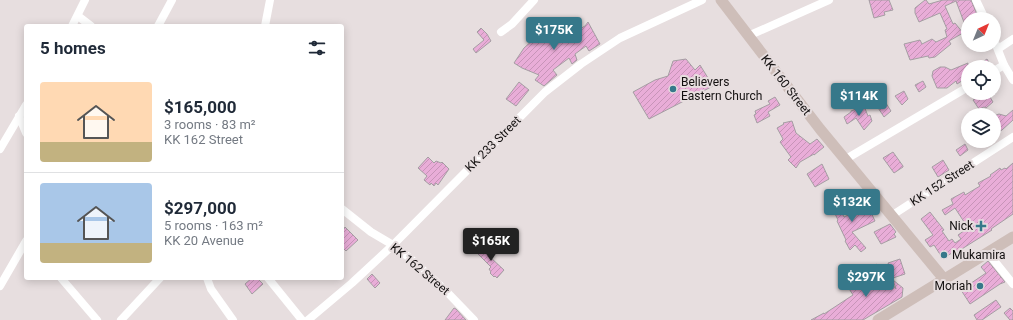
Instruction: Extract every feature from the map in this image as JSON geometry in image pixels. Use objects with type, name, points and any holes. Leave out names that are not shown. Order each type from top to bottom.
[{"type":"main road","name":"KK 160 Street","points":[[721,0],[820,129],[944,279]]},
{"type":"main road","points":[[878,320],[1013,237]]},
{"type":"street","points":[[73,24],[85,0]]},
{"type":"street","points":[[159,24],[172,0]]},
{"type":"street","points":[[265,24],[270,0]]},
{"type":"street","points":[[502,32],[512,24],[534,0]]},
{"type":"street","name":"KK 233 Street","points":[[308,320],[352,283],[393,245],[545,92],[581,64],[620,38],[702,0]]},
{"type":"street","points":[[748,36],[829,0]]},
{"type":"street","points":[[976,0],[982,12]]},
{"type":"street","points":[[78,16],[88,24]]},
{"type":"street","points":[[1001,47],[1013,39]]},
{"type":"street","points":[[999,52],[1004,65],[1013,80]]},
{"type":"street","points":[[846,159],[961,91]]},
{"type":"street","points":[[0,149],[24,107]]},
{"type":"street","points":[[19,116],[24,129]]},
{"type":"street","name":"KK 152 Street","points":[[891,216],[1013,137]]},
{"type":"street","name":"KK 162 Street","points":[[344,211],[371,232],[393,245],[411,259],[446,291],[474,320]]},
{"type":"street","points":[[0,286],[24,244]]},
{"type":"street","points":[[988,253],[1013,284]]},
{"type":"street","points":[[62,280],[97,320]]},
{"type":"street","points":[[121,320],[158,280]]},
{"type":"street","points":[[208,280],[211,289],[233,320]]},
{"type":"street","points":[[270,280],[302,320]]},
{"type":"building","points":[[869,0],[889,0],[893,10],[884,12],[885,15],[874,18]]},
{"type":"building","points":[[925,0],[929,4],[943,0],[971,0],[976,12],[961,12],[961,14],[956,1],[945,6],[953,24],[955,23],[961,30],[961,34],[949,41],[951,44],[935,57],[929,58],[928,56],[910,60],[904,44],[920,40],[922,44],[932,39],[936,42],[947,37],[945,30],[947,29],[940,13],[919,22],[915,13],[915,8]]},
{"type":"building","points":[[553,22],[564,38],[585,26],[588,22],[600,44],[589,51],[586,46],[575,54],[577,60],[572,64],[569,58],[553,70],[557,75],[544,86],[535,80],[539,75],[514,63],[524,48]]},
{"type":"building","points":[[481,28],[491,41],[476,53],[473,49],[484,40],[477,32]]},
{"type":"building","name":"Believers Eastern Church","points":[[686,59],[695,70],[700,65],[713,86],[649,119],[633,92],[655,80],[668,76],[673,61]]},
{"type":"building","points":[[961,66],[961,81],[957,84],[956,81],[947,88],[937,88],[932,76],[933,71],[940,67],[945,67],[951,70]]},
{"type":"building","points":[[923,81],[926,87],[919,92],[915,85]]},
{"type":"building","points":[[519,82],[529,90],[516,106],[506,99]]},
{"type":"building","points":[[904,91],[908,99],[902,105],[895,96]]},
{"type":"building","points":[[775,97],[780,105],[768,112],[770,116],[757,123],[754,115],[756,114],[755,111],[770,104],[768,101]]},
{"type":"building","points":[[882,97],[891,111],[884,117],[873,100]]},
{"type":"building","points":[[973,100],[992,100],[993,102],[986,108],[978,108]]},
{"type":"building","points":[[864,106],[872,121],[864,130],[856,118],[847,124],[844,117],[851,111]]},
{"type":"building","points":[[1013,110],[1013,120],[1001,130],[1001,115],[1006,116]]},
{"type":"building","points":[[792,121],[796,133],[810,144],[817,139],[824,147],[814,155],[800,162],[796,168],[788,160],[791,157],[780,142],[783,139],[777,128],[784,124],[783,123]]},
{"type":"building","points":[[961,147],[961,148],[967,148],[968,150],[960,156],[956,150]]},
{"type":"building","points":[[893,152],[903,166],[894,173],[883,158]]},
{"type":"building","points":[[428,157],[434,163],[436,161],[442,162],[449,169],[438,185],[436,183],[434,186],[431,183],[430,185],[424,180],[427,176],[418,168]]},
{"type":"building","points":[[943,160],[949,170],[938,177],[932,167]]},
{"type":"building","points":[[1013,163],[1013,214],[991,229],[992,230],[943,259],[934,245],[930,247],[925,240],[933,235],[921,219],[930,212],[944,230],[942,231],[949,241],[952,239],[955,243],[961,239],[958,235],[968,228],[955,208],[945,215],[942,210],[953,204],[951,199],[964,192],[965,195],[980,186],[978,183],[991,176],[990,175],[1000,168],[1001,170],[1006,169]]},
{"type":"building","points":[[822,164],[829,179],[815,187],[807,174]]},
{"type":"building","points":[[833,194],[844,217],[868,206],[875,221],[852,232],[866,248],[861,252],[855,245],[850,250],[845,241],[846,240],[837,221],[838,220],[827,197]]},
{"type":"building","points":[[890,224],[896,232],[894,234],[896,237],[881,244],[874,232]]},
{"type":"building","points":[[345,227],[358,240],[346,251],[344,249]]},
{"type":"building","points":[[485,246],[493,254],[490,257],[504,270],[497,278],[490,273],[491,272],[489,269],[491,267],[478,254]]},
{"type":"building","points":[[900,259],[905,274],[893,278],[888,263]]},
{"type":"building","points":[[988,261],[1005,282],[970,304],[961,290],[986,273],[981,267]]},
{"type":"building","points":[[877,264],[896,289],[893,280],[903,288],[902,297],[863,320],[811,320],[824,314],[853,295],[848,287],[868,276],[866,272]]},
{"type":"building","points":[[372,274],[380,283],[375,288],[367,279]]},
{"type":"building","points":[[250,280],[259,280],[263,284],[252,294],[245,284]]},
{"type":"building","points":[[996,300],[1001,307],[982,320],[977,320],[974,315]]},
{"type":"building","points":[[454,308],[456,309],[466,320],[445,320]]},
{"type":"building","points":[[1010,308],[1013,311],[1013,320],[1010,320],[1004,313]]},
{"type":"place","name":"Believers Eastern Church","points":[[673,89]]},
{"type":"place","name":"Nick","points":[[981,226]]},
{"type":"place","name":"Mukamira","points":[[944,255]]},
{"type":"place","name":"Moriah","points":[[980,286]]}]
